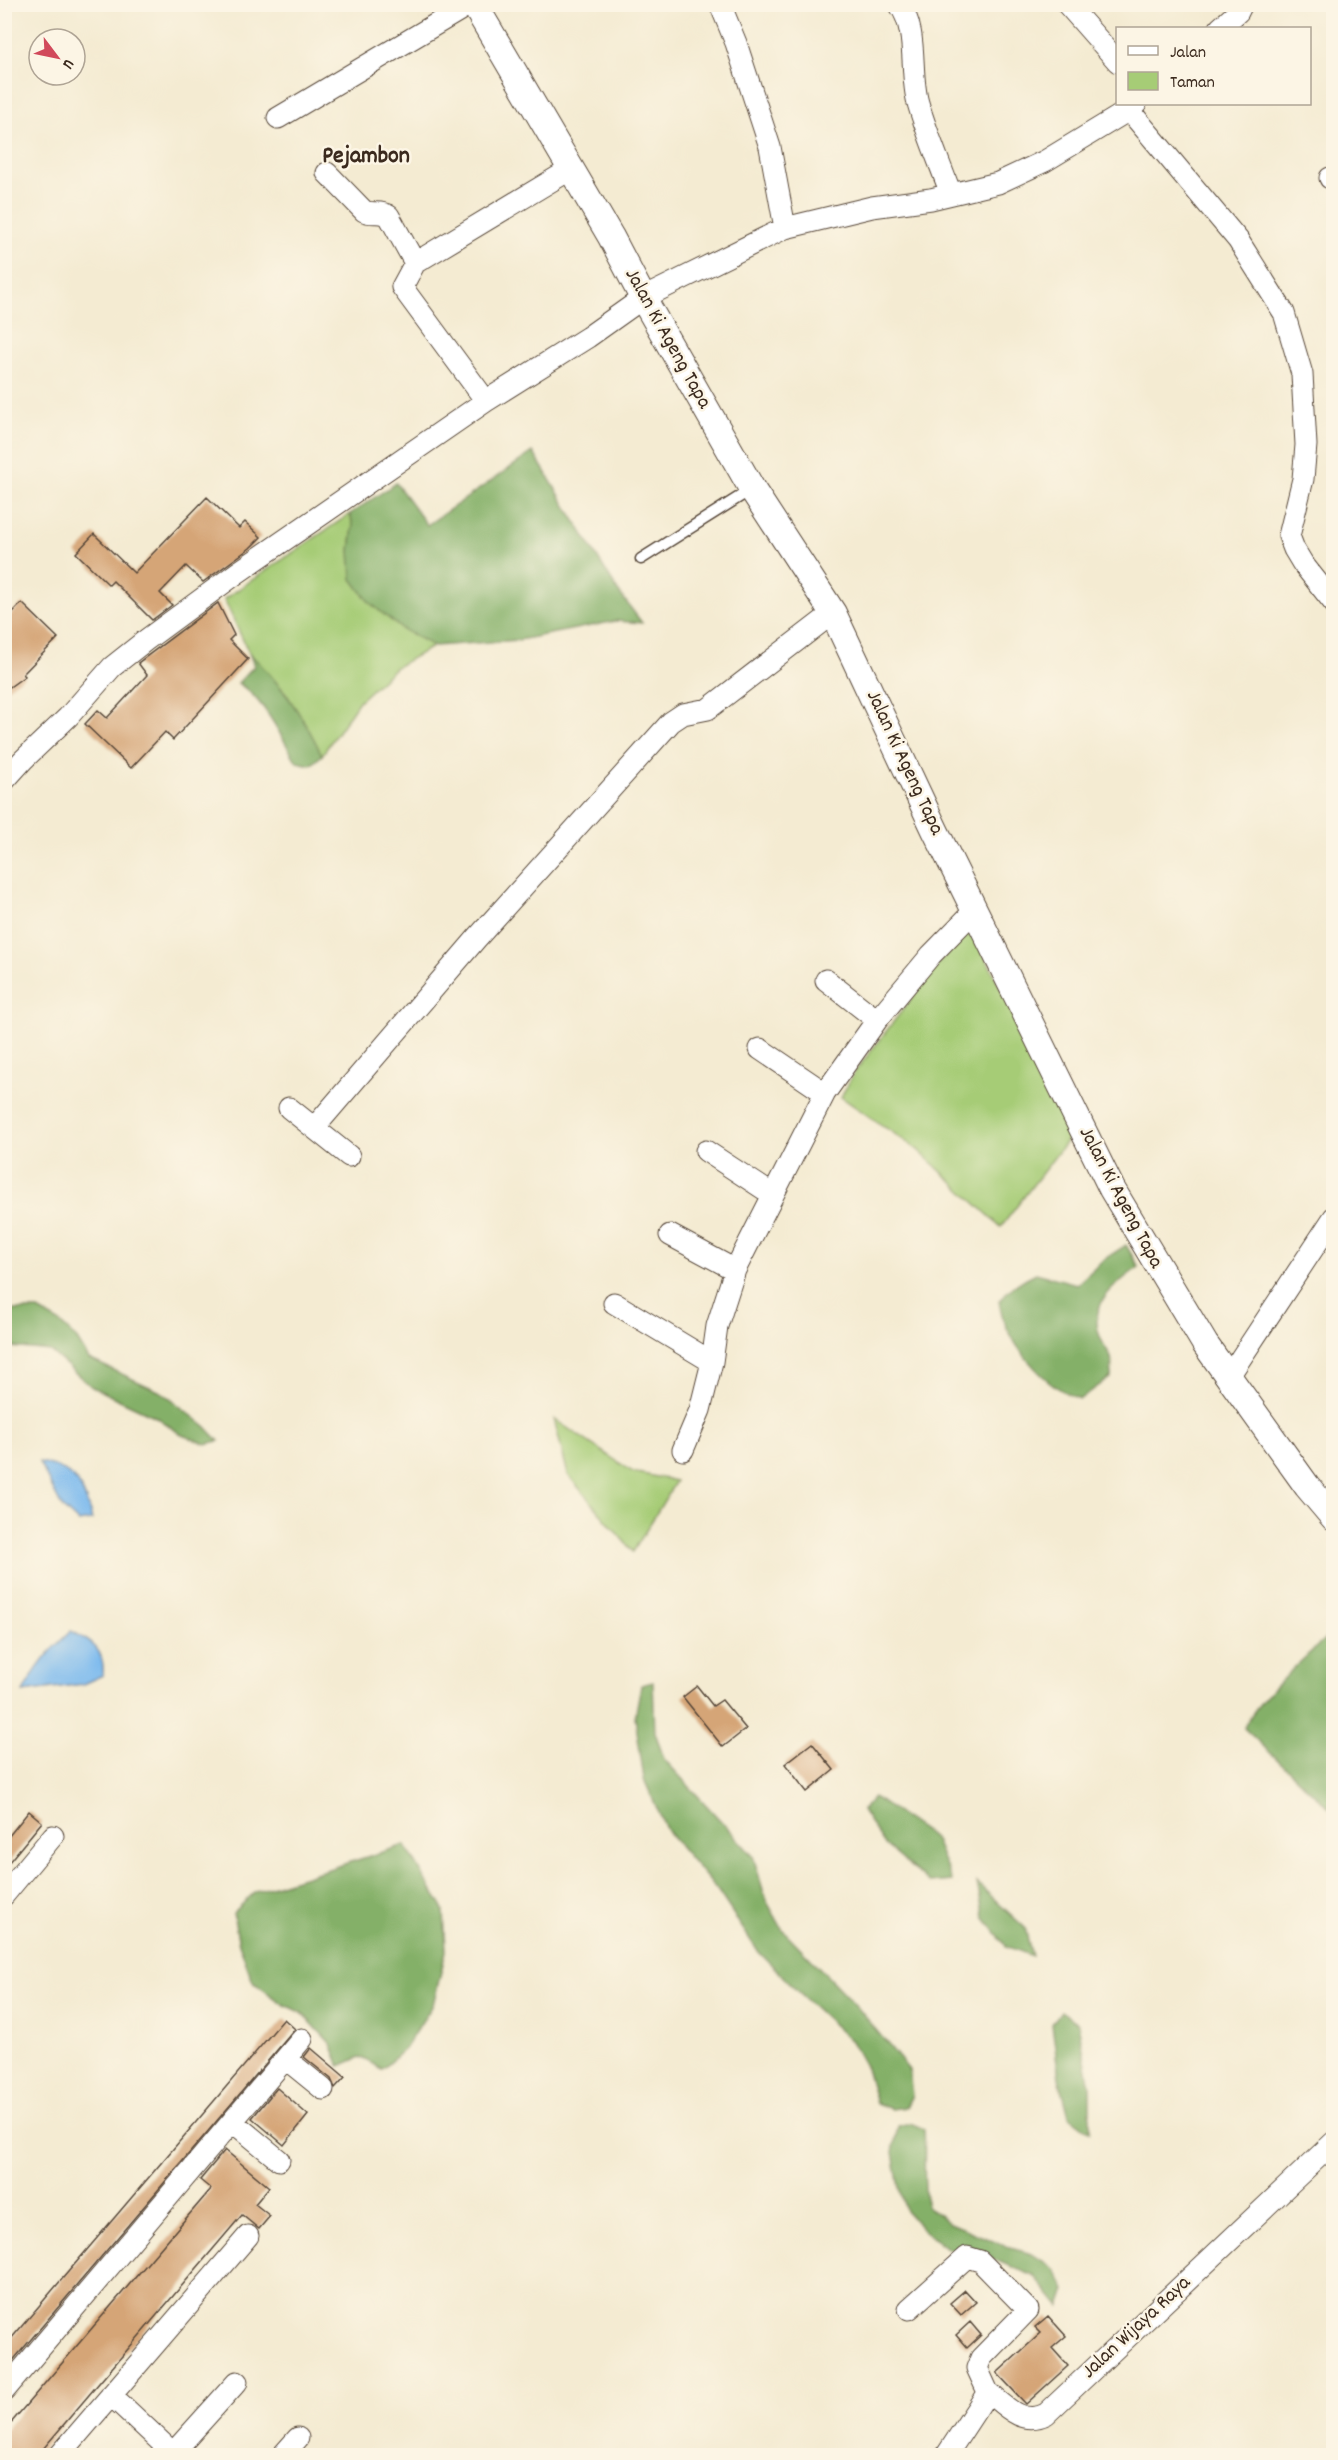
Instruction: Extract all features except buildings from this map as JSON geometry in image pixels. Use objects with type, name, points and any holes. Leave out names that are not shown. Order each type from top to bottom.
[{"type":"street","points":[[278,118],[472,4]]},
{"type":"street","name":"Jalan Ki Ageng Tapa","points":[[472,4],[611,237],[643,298],[752,489],[832,613],[935,830],[1112,1189],[1157,1268],[1205,1344],[1307,1486],[1334,1518]]},
{"type":"street","points":[[720,4],[770,147],[785,228]]},
{"type":"street","points":[[899,4],[909,31],[917,101],[951,194]]},
{"type":"street","points":[[1067,4],[1116,60]]},
{"type":"street","points":[[1221,27],[1239,12],[1242,4]]},
{"type":"street","points":[[4,781],[68,717],[112,667],[146,640],[237,573],[486,400],[588,337],[643,298],[785,228],[872,207],[951,194],[998,183],[1026,170],[1133,107],[1238,240],[1284,313],[1302,374],[1306,445],[1303,479],[1289,536],[1304,564],[1334,603]]},
{"type":"street","points":[[486,400],[402,287],[414,263],[571,169]]},
{"type":"street","points":[[327,173],[364,211],[369,214],[384,213],[389,216],[414,263]]},
{"type":"street","points":[[314,1128],[477,938],[671,722],[683,714],[708,709],[832,613]]},
{"type":"street","points":[[684,1450],[700,1410],[712,1362],[717,1326],[735,1270],[825,1093],[877,1020],[931,955],[975,910]]},
{"type":"street","points":[[826,980],[877,1020]]},
{"type":"street","points":[[760,1049],[825,1093]]},
{"type":"street","points":[[290,1108],[349,1156]]},
{"type":"street","points":[[706,1150],[773,1195]]},
{"type":"street","points":[[1229,1376],[1334,1217]]},
{"type":"street","points":[[670,1235],[735,1270]]},
{"type":"street","points":[[614,1303],[712,1362]]},
{"type":"street","points":[[4,1895],[53,1836]]},
{"type":"street","points":[[4,2391],[302,2039]]},
{"type":"street","points":[[286,2059],[323,2089]]},
{"type":"street","points":[[233,2121],[279,2160]]},
{"type":"street","name":"Jalan Wijaya Raya","points":[[988,2392],[1023,2418],[1036,2419],[1046,2414],[1334,2142]]},
{"type":"street","points":[[59,2456],[248,2236]]},
{"type":"street","points":[[909,2309],[967,2257],[980,2261],[1028,2310],[981,2358],[977,2368],[988,2392],[946,2456]]},
{"type":"street","points":[[111,2395],[174,2454],[237,2382]]},
{"type":"street","points":[[282,2456],[298,2438]]},
{"type":"lane","points":[[641,559],[752,489]]},
{"type":"green space","points":[[533,452],[618,591],[642,623],[616,621],[519,640],[434,646],[402,629],[369,602],[352,579],[350,551],[353,526],[350,514],[396,483],[427,525]]},
{"type":"green space","points":[[350,514],[353,526],[350,551],[369,602],[402,629],[434,646],[396,667],[359,701],[322,755],[286,693],[249,653],[224,599]]},
{"type":"green space","points":[[249,653],[281,688],[307,727],[322,755],[311,765],[297,762],[264,709],[248,690],[238,683],[254,666]]},
{"type":"green space","points":[[971,927],[1072,1134],[1001,1227],[918,1150],[841,1097],[854,1073],[941,960]]},
{"type":"green space","points":[[1126,1245],[1139,1267],[1112,1288],[1100,1306],[1097,1316],[1097,1327],[1111,1359],[1111,1377],[1080,1399],[1053,1384],[1028,1360],[1009,1331],[1002,1316],[999,1301],[1025,1278],[1036,1273],[1077,1284],[1106,1258]]},
{"type":"green space","points":[[10,1310],[38,1310],[59,1322],[76,1338],[89,1359],[163,1393],[206,1427],[219,1441],[206,1444],[182,1435],[158,1418],[92,1387],[50,1351],[11,1347],[5,1349],[5,1314]]},
{"type":"green space","points":[[554,1419],[633,1472],[676,1481],[633,1552],[568,1475]]},
{"type":"green space","points":[[1333,1631],[1333,1812],[1244,1728],[1250,1716],[1271,1691]]},
{"type":"green space","points":[[653,1682],[655,1732],[664,1759],[753,1856],[766,1900],[783,1930],[858,2008],[909,2070],[912,2095],[906,2107],[891,2109],[876,2103],[866,2068],[851,2041],[757,1950],[718,1891],[667,1831],[644,1779],[635,1717],[641,1685]]},
{"type":"green space","points":[[874,1797],[934,1838],[952,1881],[930,1883],[884,1844],[862,1810]]},
{"type":"green space","points":[[405,1845],[444,1910],[446,1951],[433,2005],[404,2049],[382,2069],[360,2057],[340,2066],[331,2044],[302,2013],[283,2004],[253,1982],[239,1944],[233,1913],[255,1892]]},
{"type":"green space","points":[[977,1883],[1025,1928],[1032,1956],[1006,1946],[984,1917]]},
{"type":"green space","points":[[1061,2011],[1078,2023],[1090,2086],[1090,2132],[1069,2116],[1059,2078],[1052,2024]]},
{"type":"green space","points":[[910,2123],[924,2129],[927,2206],[948,2222],[1007,2247],[1032,2254],[1056,2270],[1066,2290],[1060,2307],[1034,2276],[988,2257],[948,2249],[924,2231],[906,2211],[899,2188],[893,2152],[898,2126]]},
{"type":"water","points":[[39,1462],[62,1469],[76,1480],[85,1497],[92,1520],[78,1522],[62,1507]]},
{"type":"water","points":[[71,1631],[96,1647],[102,1659],[103,1675],[83,1684],[23,1692],[44,1659]]},
{"type":"district","name":"Pejambon","points":[[366,157]]}]
